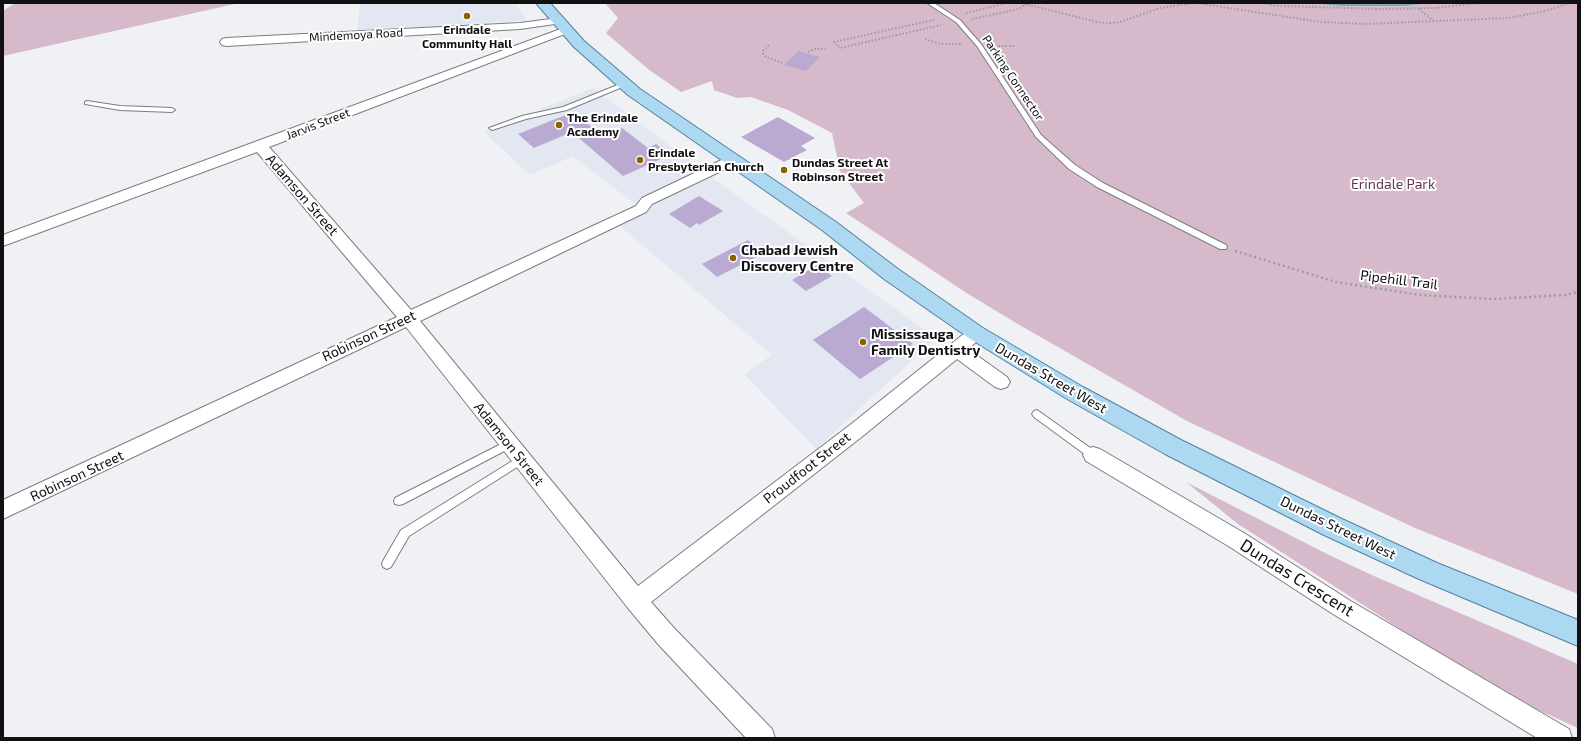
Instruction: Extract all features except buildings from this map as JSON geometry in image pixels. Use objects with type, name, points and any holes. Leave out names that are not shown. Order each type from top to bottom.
[{"type":"main road","name":"Dundas Street West","points":[[543,3],[562,26],[625,84],[829,226],[891,274],[976,334],[1075,393],[1173,447],[1333,527],[1428,571],[1578,632]]},
{"type":"street","name":"Mindemoya Road","points":[[226,42],[520,26],[562,26]]},
{"type":"street","name":"Jarvis Street","points":[[3,241],[260,146],[562,26]]},
{"type":"street","name":"Adamson Street","points":[[260,146],[408,318],[636,601],[666,636],[763,738]]},
{"type":"street","name":"Robinson Street","points":[[3,510],[641,209],[647,201],[733,160]]},
{"type":"street","name":"Proudfoot Street","points":[[636,601],[857,430],[976,334]]},
{"type":"street","points":[[956,349],[1001,382]]},
{"type":"street","name":"Dundas Crescent","points":[[1093,456],[1237,540],[1341,607],[1560,738]]},
{"type":"lane","name":"Parking Connector","points":[[930,3],[958,21],[990,60],[1038,136],[1072,167],[1100,185],[1223,247]]},
{"type":"lane","points":[[492,128],[524,116],[546,113],[565,108],[625,84]]},
{"type":"lane","points":[[87,103],[120,108],[172,110]]},
{"type":"lane","name":"Dundas Crescent","points":[[1037,414],[1093,456]]},
{"type":"lane","points":[[400,501],[509,444]]},
{"type":"lane","points":[[388,564],[405,533],[522,459]]},
{"type":"path","points":[[1006,3],[834,42],[840,48],[958,21],[1019,9],[1028,3]]},
{"type":"path","points":[[1021,3],[1028,3],[1106,23],[1119,23],[1160,8],[1196,3],[1321,22],[1366,24],[1509,18],[1545,11],[1570,3]]},
{"type":"path","points":[[1160,3],[1160,8]]},
{"type":"path","points":[[1260,3],[1279,6],[1418,9],[1481,3]]},
{"type":"path","points":[[1418,9],[1435,22]]},
{"type":"path","points":[[769,45],[763,51],[763,54],[766,57],[783,63]]},
{"type":"path","points":[[808,52],[814,49],[826,49]]},
{"type":"path","name":"Pipehill Trail","points":[[1223,247],[1336,282],[1420,295],[1493,299],[1565,296],[1578,292]]},
{"type":"shaded area","points":[[360,3],[515,3],[527,20],[357,31]]},
{"type":"shaded area","points":[[593,88],[722,185],[936,338],[816,449],[744,374],[772,355],[615,222],[641,209],[573,156],[530,175],[484,132]]},
{"type":"green space","points":[[15,3],[239,3],[3,56],[3,11]]},
{"type":"green space","name":"Erindale Park","points":[[605,3],[1578,3],[1578,594],[1415,528],[1187,421],[1016,323],[965,292],[846,213],[864,203],[840,171],[832,133],[788,110],[751,97],[737,98],[714,90],[712,81],[681,92],[648,69],[606,33],[618,18]]},
{"type":"green space","points":[[1186,482],[1329,555],[1374,576],[1578,664],[1578,728],[1536,709],[1405,632],[1238,524]]},
{"type":"water","points":[[1312,3],[1429,3],[1405,6],[1342,6]]},
{"type":"place","name":"Erindale Community Hall","points":[[467,16]]},
{"type":"place","name":"The Erindale Academy","points":[[559,125]]},
{"type":"place","name":"Erindale Presbyterian Church","points":[[640,160]]},
{"type":"place","name":"Dundas Street At Robinson Street","points":[[784,170]]},
{"type":"place","name":"Chabad Jewish Discovery Centre","points":[[733,258]]},
{"type":"place","name":"Mississauga Family Dentistry","points":[[863,342]]}]
